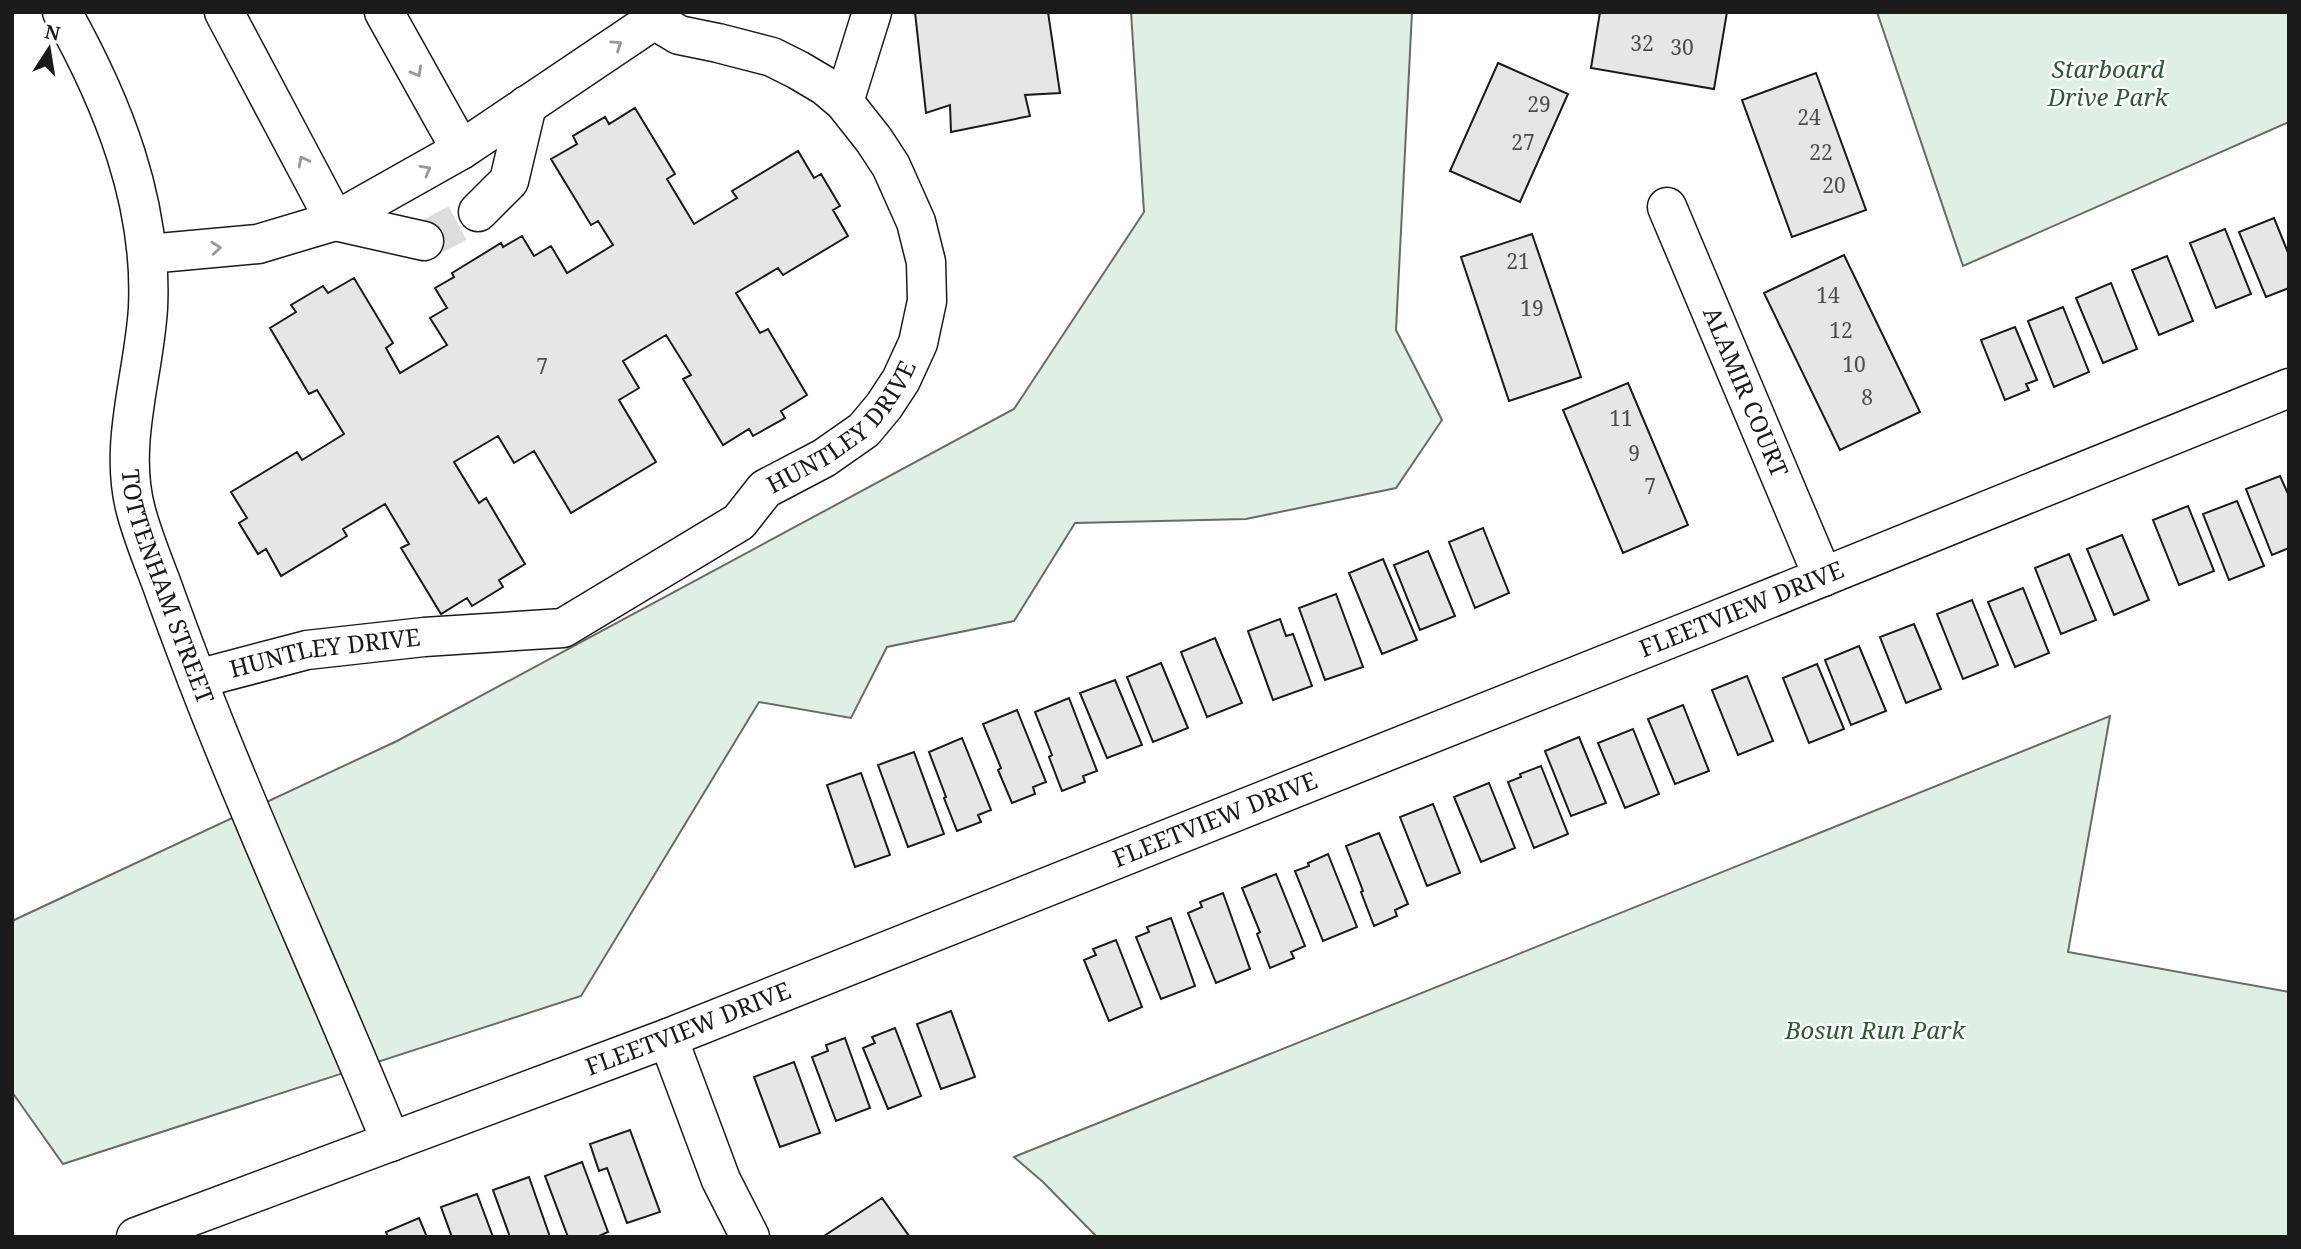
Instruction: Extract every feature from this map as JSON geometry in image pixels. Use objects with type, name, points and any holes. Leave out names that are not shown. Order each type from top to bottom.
[{"type":"street","name":"TOTTENHAM STREET","points":[[62,12],[95,73],[120,136],[139,196],[148,254],[148,309],[131,435],[131,480],[135,508],[197,678],[276,873],[391,1142]]},
{"type":"street","points":[[224,12],[335,221],[424,241]]},
{"type":"street","points":[[384,12],[461,150]]},
{"type":"street","points":[[844,102],[872,12]]},
{"type":"street","name":"HUNTLEY DRIVE","points":[[148,254],[258,244],[335,221],[461,150],[652,16],[679,36],[708,26],[737,47],[772,57],[798,69],[844,102],[891,166],[916,222],[926,262],[927,301],[918,343],[901,380],[864,430],[824,458],[765,489],[739,522],[563,628],[424,637],[307,650],[197,678]]},
{"type":"street","points":[[478,212],[509,181],[527,105]]},
{"type":"street","name":"ALAMIR COURT","points":[[1667,206],[1823,577]]},
{"type":"street","name":"FLEETVIEW DRIVE","points":[[136,1237],[668,1038],[2289,388]]},
{"type":"street","points":[[668,1038],[721,1180],[750,1237]]},
{"type":"green space","points":[[1131,12],[1412,12],[1396,330],[1442,420],[1396,488],[1246,519],[1075,523],[1014,621],[887,647],[851,718],[759,702],[581,996],[63,1164],[12,1092],[12,921],[397,741],[1014,409],[1144,212]]},
{"type":"green space","name":"Starboard Drive Park","points":[[1877,12],[2289,12],[2289,122],[1963,266]]},
{"type":"green space","name":"Bosun Run Park","points":[[2110,716],[2068,952],[2289,992],[2289,1237],[1097,1237],[1043,1182],[1014,1157]]},
{"type":"building","points":[[915,12],[1048,12],[1060,93],[1025,95],[1030,116],[951,132],[950,105],[926,113]]},
{"type":"building","points":[[1600,12],[1727,12],[1714,89],[1591,68]]},
{"type":"building","points":[[1498,63],[1568,94],[1520,202],[1450,171]]},
{"type":"building","points":[[1816,73],[1866,210],[1792,237],[1742,100]]},
{"type":"building","points":[[635,108],[675,174],[667,179],[694,224],[737,198],[732,191],[798,151],[814,178],[821,174],[840,206],[833,210],[848,236],[783,275],[778,268],[736,293],[760,333],[768,329],[807,395],[781,411],[785,418],[753,436],[749,429],[723,445],[683,379],[691,375],[666,335],[623,361],[639,388],[619,400],[656,462],[571,513],[534,451],[514,463],[498,436],[454,462],[479,503],[486,498],[525,564],[499,580],[503,587],[472,606],[467,598],[441,614],[401,548],[409,544],[385,504],[343,529],[347,536],[281,576],[266,549],[258,554],[239,523],[247,518],[231,492],[297,452],[302,460],[344,434],[317,390],[309,394],[270,328],[296,312],[291,305],[323,286],[328,293],[354,278],[393,343],[386,348],[400,373],[447,345],[430,318],[447,308],[435,288],[454,277],[452,273],[501,243],[503,247],[522,236],[534,256],[551,246],[567,273],[613,245],[598,221],[591,225],[551,159],[577,144],[573,136],[605,117],[609,124]]},
{"type":"building","points":[[2274,218],[2289,255],[2289,288],[2266,297],[2239,232]]},
{"type":"building","points":[[2225,229],[2251,294],[2216,308],[2190,243]]},
{"type":"building","points":[[1532,234],[1581,377],[1509,401],[1461,257]]},
{"type":"building","points":[[1844,255],[1920,412],[1840,450],[1764,293]]},
{"type":"building","points":[[2167,256],[2193,321],[2159,335],[2132,270]]},
{"type":"building","points":[[2111,283],[2137,349],[2103,363],[2076,298]]},
{"type":"building","points":[[2063,307],[2089,372],[2054,387],[2028,321]]},
{"type":"building","points":[[2015,327],[2037,380],[2026,384],[2029,390],[2005,400],[1981,340]]},
{"type":"building","points":[[1628,383],[1688,525],[1623,553],[1563,410]]},
{"type":"building","points":[[2280,476],[2289,496],[2289,548],[2272,555],[2246,489]]},
{"type":"building","points":[[2237,501],[2264,566],[2229,580],[2203,514]]},
{"type":"building","points":[[2188,506],[2214,571],[2179,585],[2153,520]]},
{"type":"building","points":[[1483,528],[1509,593],[1475,608],[1449,542]]},
{"type":"building","points":[[2122,535],[2149,600],[2114,615],[2087,549]]},
{"type":"building","points":[[1428,551],[1455,616],[1420,630],[1394,565]]},
{"type":"building","points":[[2069,554],[2096,620],[2061,634],[2035,568]]},
{"type":"building","points":[[1383,559],[1417,640],[1382,654],[1349,573]]},
{"type":"building","points":[[2023,588],[2049,653],[2015,667],[1988,602]]},
{"type":"building","points":[[1336,594],[1363,667],[1325,680],[1299,608]]},
{"type":"building","points":[[1972,600],[1998,665],[1963,679],[1937,614]]},
{"type":"building","points":[[1280,619],[1286,636],[1293,634],[1312,686],[1273,700],[1248,631]]},
{"type":"building","points":[[1914,624],[1941,689],[1906,703],[1880,637]]},
{"type":"building","points":[[1215,638],[1242,703],[1207,717],[1181,652]]},
{"type":"building","points":[[1859,646],[1886,711],[1851,725],[1825,660]]},
{"type":"building","points":[[1161,663],[1188,728],[1153,742],[1127,677]]},
{"type":"building","points":[[1817,664],[1844,729],[1809,743],[1783,678]]},
{"type":"building","points":[[1747,676],[1773,741],[1738,755],[1712,690]]},
{"type":"building","points":[[1115,680],[1142,745],[1107,758],[1080,693]]},
{"type":"building","points":[[1069,698],[1097,771],[1083,776],[1085,782],[1062,791],[1049,757],[1052,755],[1035,712]]},
{"type":"building","points":[[1683,705],[1709,771],[1675,784],[1648,719]]},
{"type":"building","points":[[1017,710],[1046,782],[1033,787],[1035,794],[1012,803],[983,724]]},
{"type":"building","points":[[1633,729],[1659,794],[1625,808],[1598,743]]},
{"type":"building","points":[[1579,737],[1606,803],[1571,816],[1545,751]]},
{"type":"building","points":[[962,738],[991,810],[978,815],[981,822],[957,831],[929,752]]},
{"type":"building","points":[[914,752],[944,834],[908,847],[878,765]]},
{"type":"building","points":[[1541,766],[1568,834],[1534,848],[1508,782]]},
{"type":"building","points":[[861,773],[890,855],[855,867],[827,785]]},
{"type":"building","points":[[1489,783],[1515,848],[1481,862],[1454,797]]},
{"type":"building","points":[[1433,804],[1460,873],[1427,886],[1400,817]]},
{"type":"building","points":[[1379,833],[1408,904],[1395,910],[1397,916],[1374,926],[1346,846]]},
{"type":"building","points":[[1328,854],[1357,927],[1323,941],[1295,871]]},
{"type":"building","points":[[1276,874],[1305,946],[1291,952],[1294,958],[1270,968],[1257,934],[1260,932],[1242,888]]},
{"type":"building","points":[[1223,893],[1250,969],[1216,983],[1188,913],[1202,907],[1200,902]]},
{"type":"building","points":[[1171,918],[1195,986],[1161,999],[1136,937],[1149,932],[1147,927]]},
{"type":"building","points":[[1116,940],[1142,1007],[1109,1021],[1084,960],[1096,955],[1093,949]]},
{"type":"building","points":[[951,1011],[975,1077],[941,1089],[917,1024]]},
{"type":"building","points":[[895,1028],[921,1096],[888,1109],[863,1048],[875,1043],[872,1037]]},
{"type":"building","points":[[845,1038],[870,1108],[836,1121],[812,1057],[828,1051],[826,1045]]},
{"type":"building","points":[[794,1062],[820,1133],[780,1147],[754,1077]]},
{"type":"building","points":[[630,1130],[660,1212],[627,1223],[607,1168],[599,1171],[590,1144]]},
{"type":"building","points":[[582,1162],[608,1232],[597,1237],[568,1237],[545,1176]]},
{"type":"building","points":[[529,1177],[550,1237],[510,1237],[493,1190]]},
{"type":"building","points":[[477,1194],[493,1237],[452,1237],[441,1207]]},
{"type":"building","points":[[882,1198],[909,1236],[824,1236]]},
{"type":"building","points":[[419,1218],[427,1237],[388,1237],[386,1232]]},
{"type":"tunnel","points":[[424,241],[478,212]]}]
